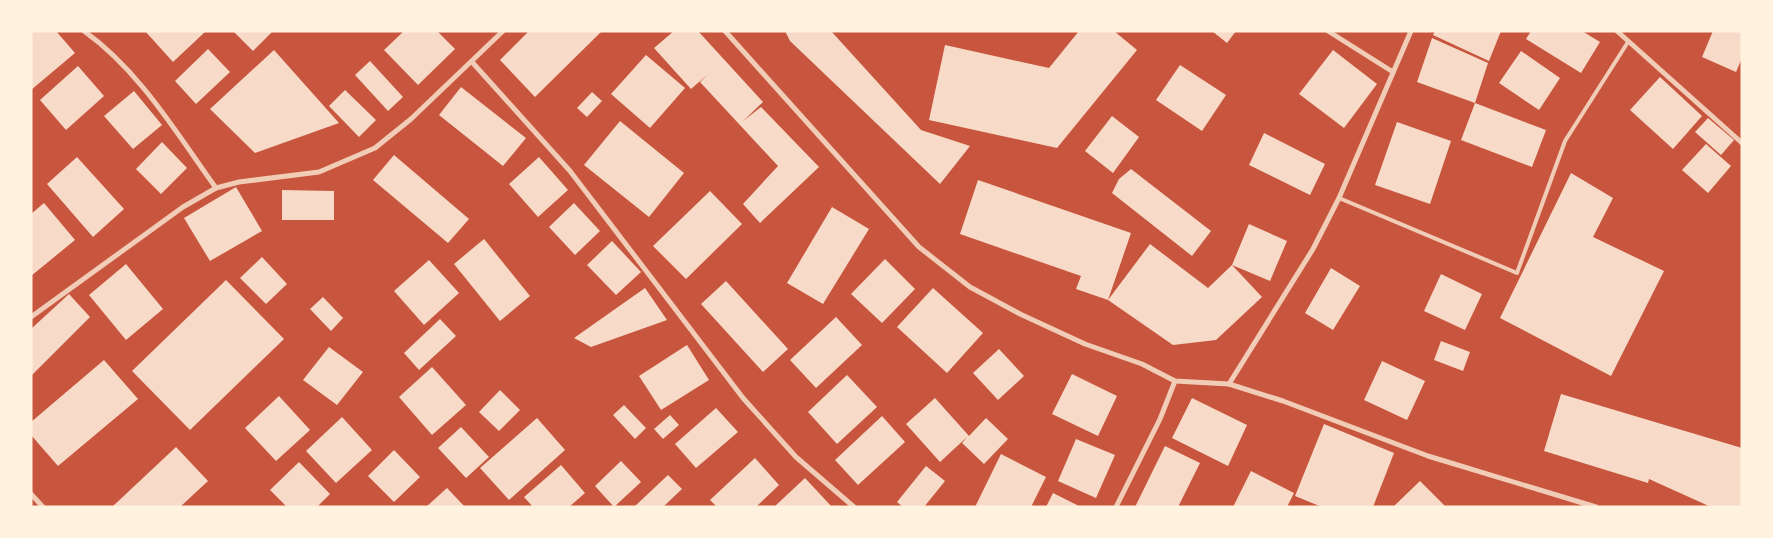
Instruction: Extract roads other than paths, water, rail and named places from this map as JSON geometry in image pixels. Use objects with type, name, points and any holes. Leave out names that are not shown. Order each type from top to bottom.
[{"type":"street","points":[[84,31],[98,41],[137,80],[216,188]]},
{"type":"street","points":[[31,317],[183,206],[216,188],[239,182],[319,172],[375,148],[411,119],[503,31]]},
{"type":"street","points":[[725,31],[919,247],[970,287],[1036,322],[1085,344],[1142,364],[1175,381],[1229,384],[1283,401],[1428,456],[1596,507]]},
{"type":"street","points":[[1328,31],[1393,72]]},
{"type":"street","points":[[1229,384],[1314,249],[1340,198],[1411,31]]},
{"type":"street","points":[[1617,31],[1742,143]]},
{"type":"street","points":[[472,62],[570,171],[743,398],[796,457],[853,506]]},
{"type":"street","points":[[1116,507],[1160,419],[1175,381]]},
{"type":"street","points":[[31,494],[43,507]]},
{"type":"lane","points":[[1340,198],[1517,272],[1565,141],[1628,42]]}]
